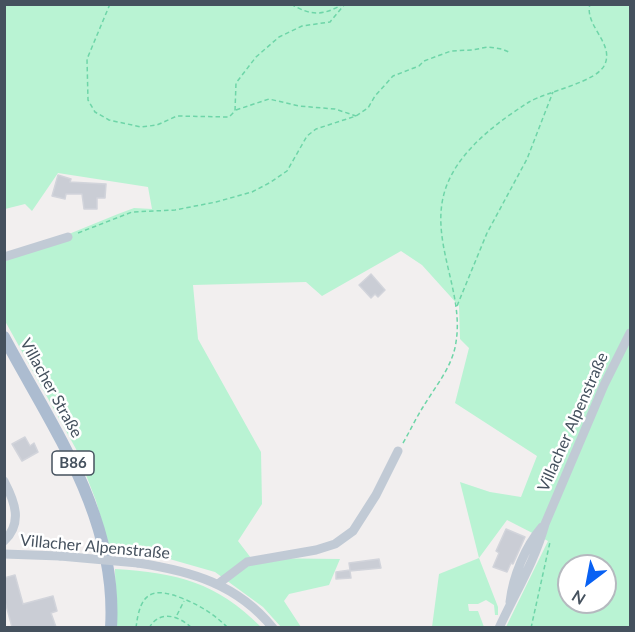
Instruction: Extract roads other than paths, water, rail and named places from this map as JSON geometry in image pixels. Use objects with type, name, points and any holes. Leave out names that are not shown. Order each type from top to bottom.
[{"type":"main road","name":"Villacher Straße","points":[[4,337],[59,433],[82,479],[96,516],[109,579],[111,627]]},
{"type":"street","points":[[4,257],[68,237]]},
{"type":"street","name":"Villacher Alpenstraße","points":[[499,627],[516,596],[600,393],[630,333]]},
{"type":"street","points":[[218,584],[247,562],[316,550],[335,544],[353,531],[376,495],[398,452]]},
{"type":"street","points":[[4,481],[16,516],[13,532],[4,541]]},
{"type":"street","name":"Villacher Alpenstraße","points":[[4,554],[60,556],[174,568],[218,584],[241,597],[273,627]]}]
